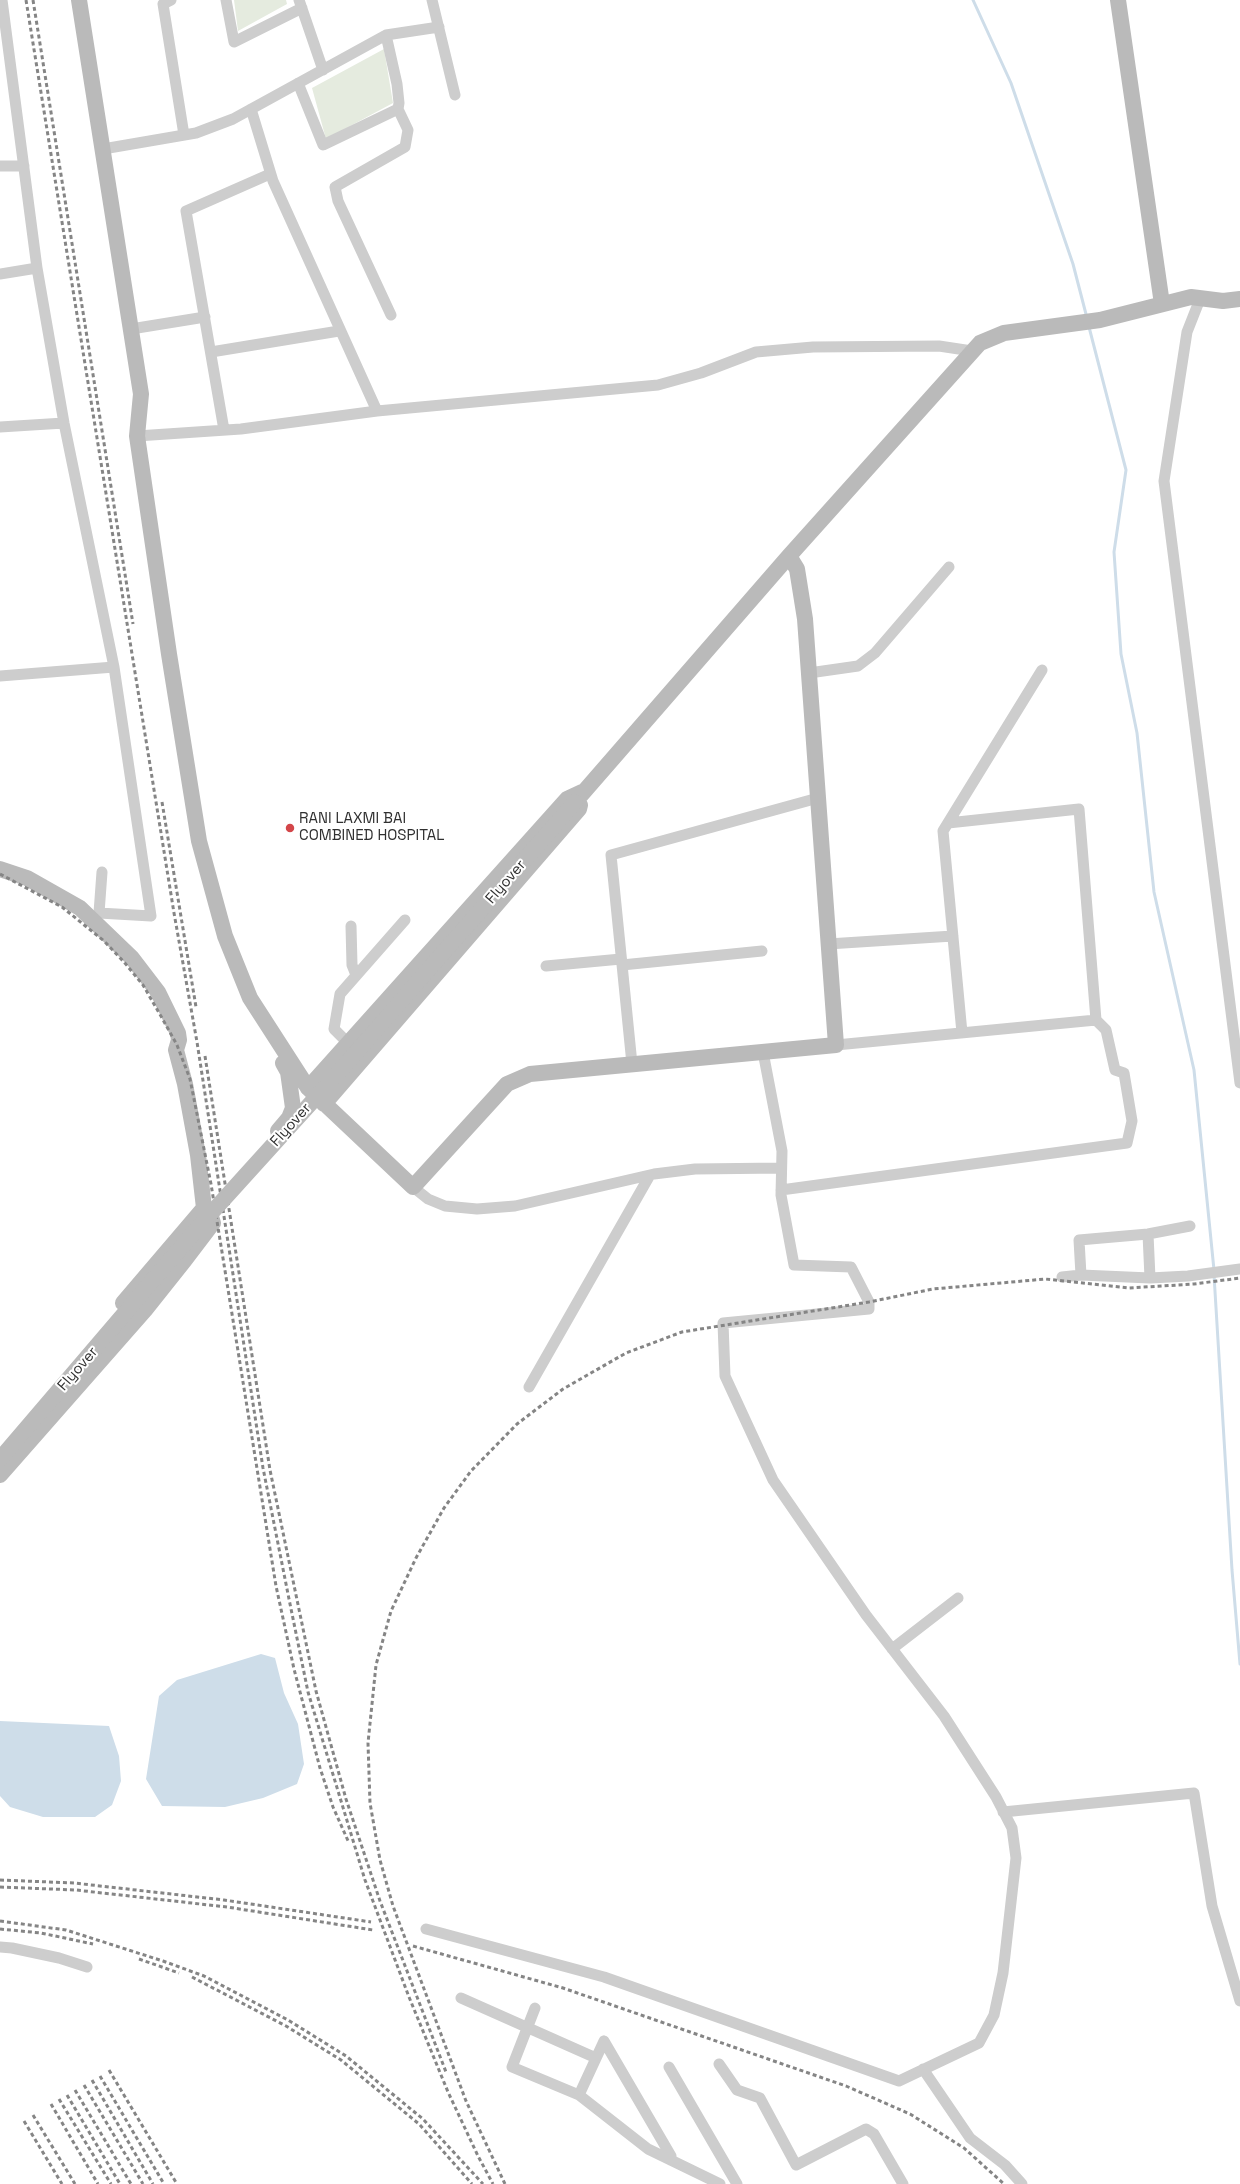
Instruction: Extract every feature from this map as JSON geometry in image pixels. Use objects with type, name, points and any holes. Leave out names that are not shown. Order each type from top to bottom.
[{"type":"street","points":[[2,0],[37,268],[64,423],[114,667],[151,916],[99,913],[102,872]]},
{"type":"street","points":[[79,0],[141,394],[137,436],[199,841],[225,936],[250,998],[308,1088],[413,1187],[428,1199],[445,1206],[477,1209],[515,1206],[650,1175],[695,1169],[781,1168]]},
{"type":"street","points":[[170,0],[164,4],[184,135]]},
{"type":"street","points":[[226,0],[234,42],[300,4],[323,70]]},
{"type":"street","points":[[432,0],[455,95]]},
{"type":"street","points":[[1118,0],[1162,304]]},
{"type":"street","points":[[102,149],[196,133],[232,119],[386,36],[439,27]]},
{"type":"street","points":[[386,36],[397,84],[399,103],[398,108],[408,130],[405,147],[334,188],[338,201],[391,316]]},
{"type":"street","points":[[298,83],[323,145],[398,108]]},
{"type":"street","points":[[251,109],[270,174],[376,411]]},
{"type":"street","points":[[0,166],[24,166]]},
{"type":"street","points":[[224,430],[186,212],[270,174]]},
{"type":"street","points":[[0,274],[37,268]]},
{"type":"street","name":"Flyover","points":[[0,1459],[195,1231],[579,797],[789,556],[980,343],[1004,334],[1100,320],[1191,297],[1223,300]]},
{"type":"street","points":[[1200,299],[1187,332],[1164,481],[1240,1083]]},
{"type":"street","points":[[1223,300],[1240,299]]},
{"type":"street","points":[[1223,300],[1231,306],[1240,306]]},
{"type":"street","points":[[131,329],[205,316]]},
{"type":"street","points":[[211,352],[340,330]]},
{"type":"street","points":[[137,436],[224,430],[376,411],[658,385],[701,373],[756,352],[813,347],[931,346],[972,351]]},
{"type":"street","points":[[0,427],[64,423]]},
{"type":"street","points":[[789,556],[797,569],[805,619],[836,1045]]},
{"type":"street","points":[[809,673],[858,666],[875,652],[950,567]]},
{"type":"street","points":[[0,676],[114,667]]},
{"type":"street","points":[[962,1033],[943,831],[1042,670]]},
{"type":"street","points":[[308,1088],[567,799],[579,797],[579,809],[324,1104]]},
{"type":"street","points":[[632,1064],[611,855],[818,798]]},
{"type":"street","points":[[781,1190],[1127,1142],[1132,1121],[1124,1073],[1115,1070],[1106,1030],[1096,1020],[1079,809],[948,822]]},
{"type":"street","points":[[0,869],[27,878],[80,908],[132,958],[158,992],[178,1033],[179,1040],[176,1050],[185,1084],[198,1155],[204,1208],[0,1447]]},
{"type":"street","points":[[209,876],[218,933],[223,954],[249,1009],[288,1072],[292,1089],[293,1108],[289,1118],[255,1158],[252,1168]]},
{"type":"street","points":[[348,1043],[334,1029],[340,994],[405,920]]},
{"type":"street","points":[[351,926],[352,965],[356,975]]},
{"type":"street","points":[[828,944],[953,936]]},
{"type":"street","points":[[546,966],[621,962],[762,951]]},
{"type":"street","points":[[413,1187],[507,1084],[530,1074],[1096,1020]]},
{"type":"street","points":[[426,1929],[604,1977],[899,2081],[979,2043],[994,2015],[1003,1973],[1016,1858],[1012,1828],[944,1716],[866,1615],[773,1480],[725,1376],[723,1323],[869,1309],[869,1302],[851,1267],[794,1265],[781,1190],[782,1151],[763,1052]]},
{"type":"street","points":[[529,1387],[650,1175]]},
{"type":"street","points":[[0,1475],[145,1310],[213,1223],[213,1219],[208,1210],[204,1208]]},
{"type":"street","points":[[1081,1275],[1079,1240],[1148,1234],[1190,1226]]},
{"type":"street","points":[[1148,1234],[1150,1278]]},
{"type":"street","points":[[1062,1277],[1081,1275],[1150,1278],[1188,1276],[1240,1268]]},
{"type":"street","points":[[892,1649],[958,1598]]},
{"type":"street","points":[[1003,1812],[1194,1793],[1212,1906],[1240,2001]]},
{"type":"street","points":[[0,1948],[12,1948],[59,1958],[87,1968]]},
{"type":"street","points":[[461,1998],[596,2058]]},
{"type":"street","points":[[535,2008],[512,2067],[579,2095],[648,2149],[720,2184]]},
{"type":"street","points":[[579,2095],[604,2041],[671,2156],[670,2160]]},
{"type":"street","points":[[719,2064],[737,2090],[760,2098],[796,2165],[866,2129],[874,2134],[903,2184]]},
{"type":"street","points":[[669,2067],[737,2184]]},
{"type":"street","points":[[923,2070],[970,2138],[1006,2165],[1022,2184]]},
{"type":"shaded area","points":[[234,0],[286,0],[287,4],[238,31]]},
{"type":"shaded area","points":[[384,49],[393,103],[326,139],[312,88]]},
{"type":"water","points":[[261,1654],[275,1658],[284,1693],[298,1724],[304,1764],[297,1784],[263,1798],[225,1807],[162,1806],[146,1779],[159,1696],[177,1680]]},
{"type":"water","points":[[0,1721],[109,1726],[119,1756],[121,1781],[112,1805],[95,1817],[43,1817],[10,1807],[0,1796]]},
{"type":"waterway","points":[[973,0],[1011,83],[1073,264],[1087,318]]},
{"type":"waterway","points":[[1089,327],[1126,470],[1114,552],[1121,654],[1137,733],[1154,892],[1194,1070],[1214,1270]]},
{"type":"waterway","points":[[1214,1275],[1232,1570],[1240,1664]]},
{"type":"railway","points":[[26,0],[174,913],[197,1042],[263,1468],[308,1692],[365,1880],[409,1997],[448,2092],[493,2184]]},
{"type":"railway","points":[[33,0],[133,624]]},
{"type":"railway","points":[[162,802],[196,1007]]},
{"type":"railway","points":[[0,874],[62,907],[104,941],[124,962],[143,985],[162,1018],[177,1045],[190,1079],[211,1184],[276,1586],[294,1669],[320,1768],[333,1807],[349,1843]]},
{"type":"railway","points":[[205,1056],[270,1470],[316,1691],[346,1799],[380,1901],[446,2072]]},
{"type":"railway","points":[[505,2184],[466,2101],[393,1906],[380,1860],[370,1803],[368,1743],[376,1665],[391,1611],[416,1558],[444,1508],[471,1471],[517,1424],[563,1389],[626,1353],[682,1332],[869,1302],[933,1289],[1045,1279],[1129,1288],[1194,1284],[1240,1278]]},
{"type":"railway","points":[[0,1880],[74,1883],[224,1900],[371,1922]]},
{"type":"railway","points":[[0,1887],[76,1890],[227,1907],[373,1930]]},
{"type":"railway","points":[[0,1921],[66,1930],[163,1961],[204,1976],[288,2020],[346,2056],[423,2119],[483,2184]]},
{"type":"railway","points":[[0,1929],[41,1933],[93,1944]]},
{"type":"railway","points":[[413,1946],[563,1988],[846,2086],[910,2114],[964,2148],[1004,2184]]},
{"type":"railway","points":[[139,1959],[179,1973]]},
{"type":"railway","points":[[192,1977],[286,2026],[341,2060],[419,2124],[472,2184]]},
{"type":"railway","points":[[109,2070],[177,2184]]},
{"type":"railway","points":[[100,2076],[164,2184]]},
{"type":"railway","points":[[92,2080],[153,2184]]},
{"type":"railway","points":[[84,2085],[143,2184]]},
{"type":"railway","points":[[75,2090],[131,2184]]},
{"type":"railway","points":[[67,2095],[120,2184]]},
{"type":"railway","points":[[59,2099],[111,2184]]},
{"type":"railway","points":[[51,2104],[98,2184]]},
{"type":"railway","points":[[33,2115],[75,2184]]},
{"type":"railway","points":[[24,2121],[62,2184]]},
{"type":"place","name":"RANI LAXMI BAI COMBINED HOSPITAL","points":[[290,828]]}]
